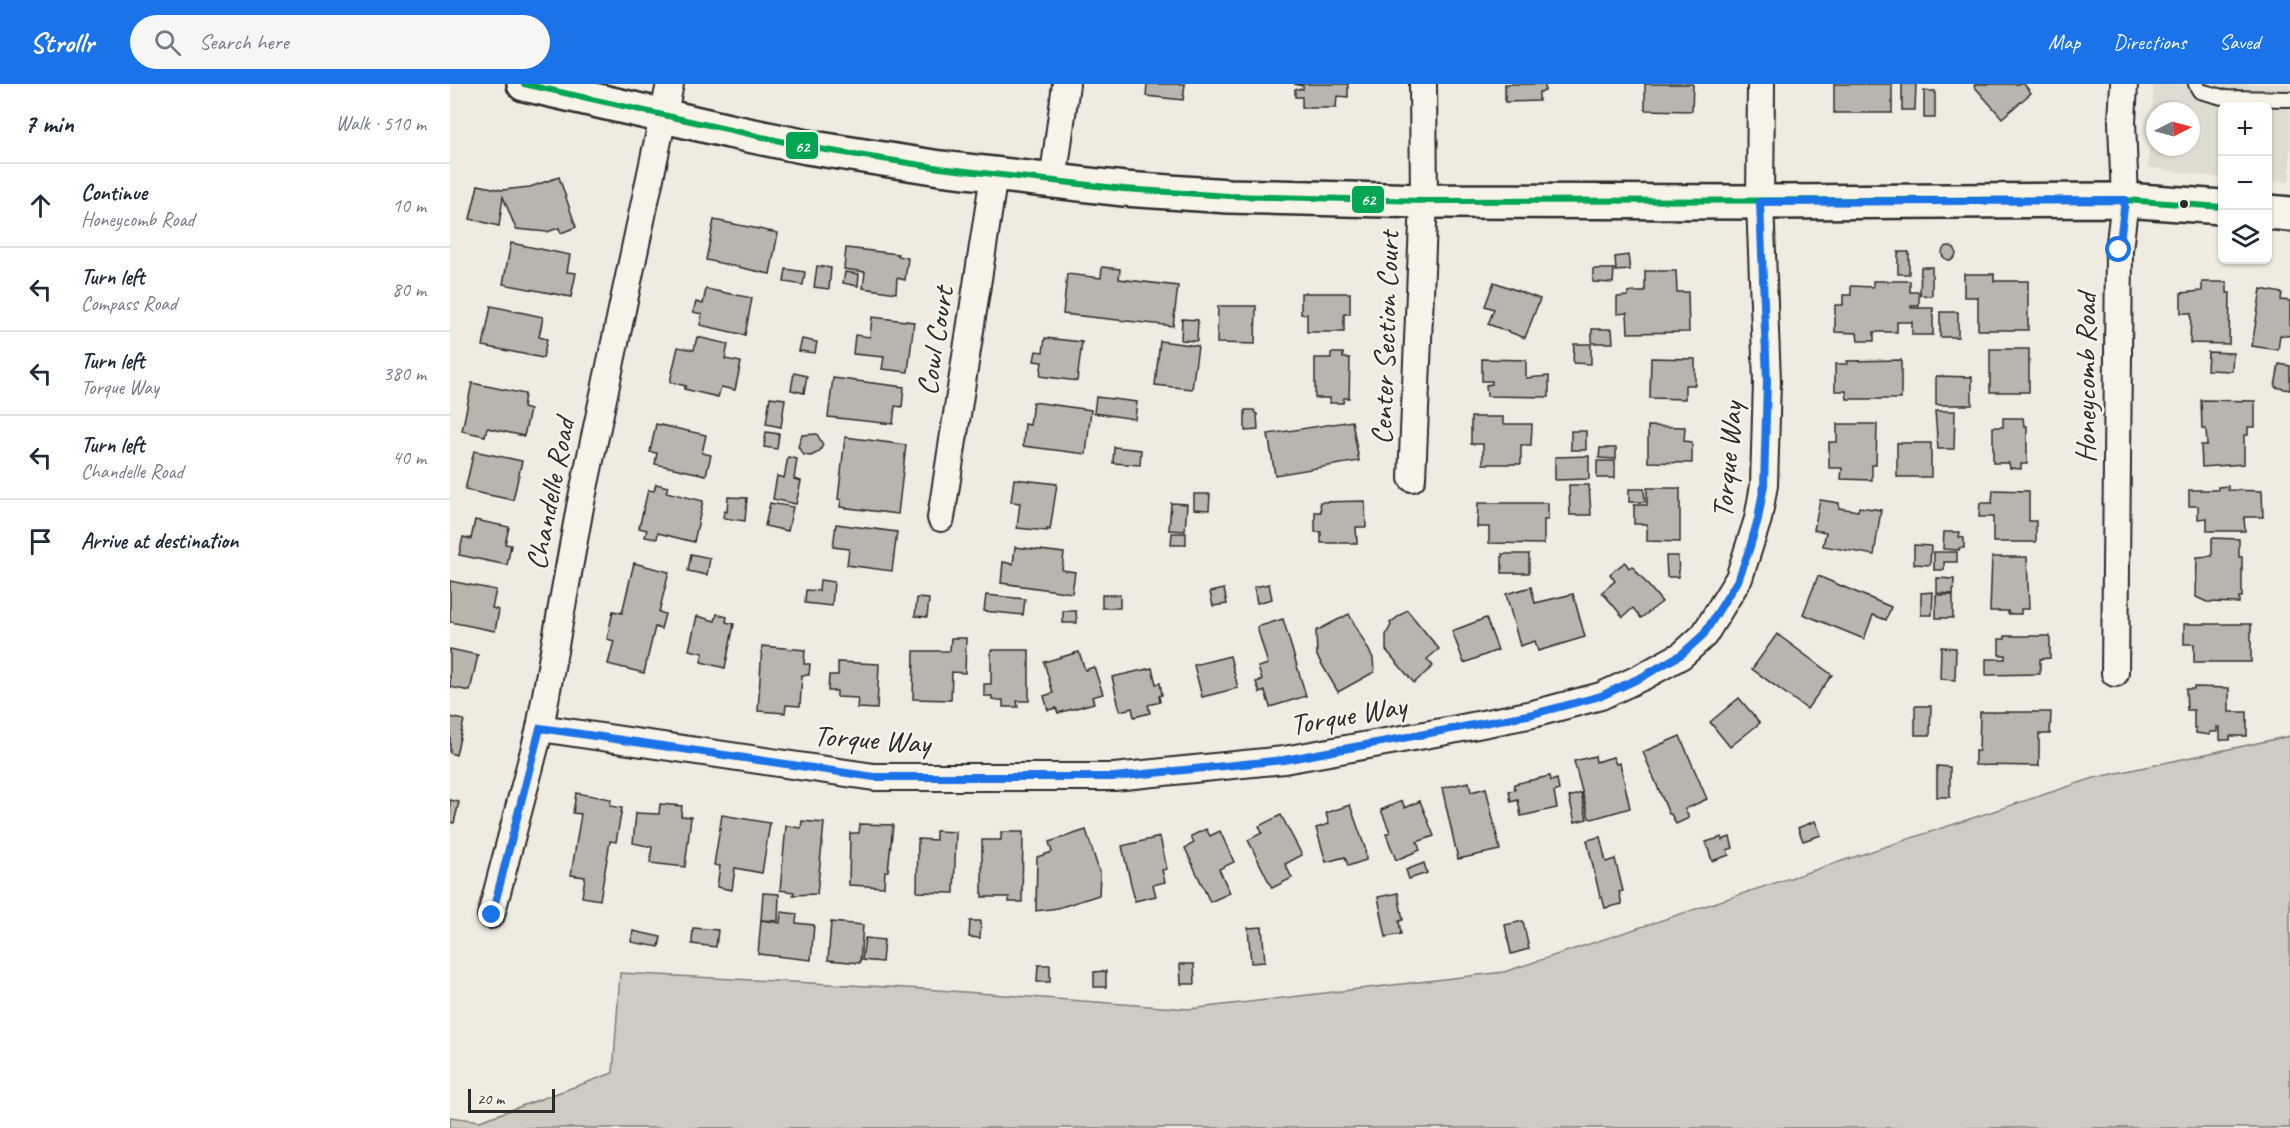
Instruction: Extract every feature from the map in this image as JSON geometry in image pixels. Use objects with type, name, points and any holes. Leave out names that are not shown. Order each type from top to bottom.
[{"type":"street","points":[[524,84],[667,100],[729,131],[807,147],[1053,182],[1229,196],[1424,201],[2125,200],[2218,207]]},
{"type":"street","points":[[1053,182],[1066,84]]},
{"type":"street","name":"Center Section Court","points":[[1412,478],[1424,201],[1423,84]]},
{"type":"street","name":"Torque Way","points":[[540,728],[874,777],[1114,777],[1284,760],[1533,714],[1601,696],[1642,677],[1682,654],[1704,634],[1739,578],[1758,519],[1764,485],[1767,381],[1760,202],[1761,84]]},
{"type":"street","name":"Honeycomb Road","points":[[2115,673],[2119,250],[2125,200],[2122,122],[2124,84]]},
{"type":"street","name":"Chandelle Road","points":[[492,915],[540,728],[580,507],[667,100]]},
{"type":"street","name":"Cowl Court","points":[[941,518],[994,175]]},
{"type":"street","points":[[2272,212],[2290,214]]},
{"type":"lane","points":[[2196,84],[2200,91],[2226,98],[2290,99]]},
{"type":"shaded area","points":[[2154,84],[2290,84],[2290,182],[2272,181],[2272,102],[2218,102],[2218,177],[2148,167],[2149,156],[2200,156],[2200,102],[2153,102]]},
{"type":"shaded area","points":[[2290,736],[2290,1128],[450,1128],[450,1117],[480,1121],[613,1073],[620,973],[924,989],[1189,1009],[1504,972],[2094,778]]},
{"type":"building","points":[[1147,84],[1185,84],[1183,100],[1146,96]]},
{"type":"building","points":[[1294,84],[1348,84],[1348,97],[1337,96],[1336,108],[1302,108],[1302,97],[1295,97],[1295,89],[1303,89],[1303,86]]},
{"type":"building","points":[[1505,84],[1545,84],[1545,91],[1539,92],[1539,101],[1505,102]]},
{"type":"building","points":[[1645,84],[1693,84],[1692,111],[1645,110]]},
{"type":"building","points":[[1834,84],[1892,84],[1892,113],[1834,113]]},
{"type":"building","points":[[1902,84],[1916,84],[1915,110],[1902,110]]},
{"type":"building","points":[[1976,84],[2024,84],[2031,93],[2002,118],[1974,86]]},
{"type":"building","points":[[1924,91],[1935,91],[1935,118],[1924,118]]},
{"type":"building","points":[[559,177],[576,227],[561,233],[559,228],[547,232],[516,229],[503,197],[499,226],[470,219],[478,185],[502,190],[530,187]]},
{"type":"building","points":[[714,220],[778,233],[770,274],[706,260]]},
{"type":"building","points":[[511,243],[570,255],[567,272],[576,273],[571,297],[503,284]]},
{"type":"building","points":[[1946,246],[1952,246],[1956,253],[1952,260],[1946,260],[1942,256],[1942,250]]},
{"type":"building","points":[[846,248],[898,254],[898,256],[908,258],[905,280],[897,278],[896,293],[863,288],[865,272],[844,269]]},
{"type":"building","points":[[1898,252],[1909,252],[1909,274],[1898,274]]},
{"type":"building","points":[[1628,255],[1630,270],[1616,271],[1615,257]]},
{"type":"building","points":[[817,266],[831,268],[829,289],[814,287]]},
{"type":"building","points":[[1102,267],[1120,269],[1119,279],[1178,286],[1173,326],[1063,314],[1067,274],[1101,278]]},
{"type":"building","points":[[1921,267],[1932,267],[1932,296],[1920,295]]},
{"type":"building","points":[[786,269],[805,272],[803,285],[784,282]]},
{"type":"building","points":[[1593,269],[1614,269],[1613,283],[1593,282]]},
{"type":"building","points":[[1645,271],[1676,271],[1677,292],[1688,292],[1689,332],[1628,333],[1627,313],[1617,314],[1617,297],[1628,296],[1628,292],[1645,292]]},
{"type":"building","points":[[845,272],[859,274],[858,286],[843,283]]},
{"type":"building","points":[[1964,274],[1994,274],[1994,281],[2028,281],[2028,330],[1978,330],[1978,297],[1964,297]]},
{"type":"building","points":[[1873,281],[1910,281],[1910,292],[1919,292],[1919,306],[1911,306],[1911,308],[1933,308],[1933,335],[1912,335],[1912,322],[1897,322],[1897,332],[1874,332],[1874,341],[1858,341],[1857,333],[1835,332],[1835,305],[1843,305],[1843,295],[1851,295],[1851,286],[1873,287]]},
{"type":"building","points":[[1494,282],[1540,299],[1525,338],[1488,324],[1494,309],[1485,306]]},
{"type":"building","points":[[2202,282],[2227,282],[2227,293],[2230,293],[2229,344],[2190,343],[2191,313],[2181,313],[2181,293],[2202,291]]},
{"type":"building","points":[[706,289],[752,298],[745,335],[700,325],[702,314],[693,312],[696,302],[703,304]]},
{"type":"building","points":[[2261,289],[2282,293],[2281,300],[2290,301],[2290,336],[2280,335],[2278,350],[2252,346]]},
{"type":"building","points":[[1301,293],[1350,293],[1350,314],[1344,314],[1344,332],[1307,332],[1307,314],[1301,314]]},
{"type":"building","points":[[491,306],[543,317],[539,337],[547,339],[543,358],[483,346]]},
{"type":"building","points":[[1218,306],[1256,306],[1255,344],[1217,343]]},
{"type":"building","points":[[1940,312],[1958,312],[1958,337],[1940,337]]},
{"type":"building","points":[[872,317],[914,322],[908,372],[882,369],[884,357],[853,354],[855,335],[870,337]]},
{"type":"building","points":[[1182,319],[1198,320],[1197,341],[1181,340]]},
{"type":"building","points":[[1592,329],[1612,329],[1613,343],[1592,343]]},
{"type":"building","points":[[697,337],[728,344],[725,359],[741,362],[735,390],[721,387],[718,397],[684,389],[686,386],[670,382],[678,347],[694,350]]},
{"type":"building","points":[[1045,338],[1082,342],[1077,381],[1040,376],[1042,362],[1034,361],[1036,351],[1043,352]]},
{"type":"building","points":[[802,339],[817,342],[815,353],[799,351]]},
{"type":"building","points":[[1160,341],[1198,346],[1192,389],[1155,385]]},
{"type":"building","points":[[1574,344],[1591,344],[1591,364],[1573,363]]},
{"type":"building","points":[[1990,349],[2029,349],[2029,392],[1990,392]]},
{"type":"building","points":[[2208,352],[2233,353],[2232,371],[2207,370]]},
{"type":"building","points":[[1331,353],[1343,353],[1343,358],[1350,358],[1349,398],[1344,398],[1343,403],[1330,403],[1330,398],[1315,398],[1315,358],[1331,358]]},
{"type":"building","points":[[1651,358],[1695,359],[1695,385],[1685,385],[1685,399],[1650,398]]},
{"type":"building","points":[[1482,359],[1526,360],[1526,378],[1549,376],[1549,397],[1487,396],[1486,385],[1492,384],[1492,381],[1482,381]]},
{"type":"building","points":[[1901,360],[1901,399],[1847,399],[1846,391],[1835,391],[1835,364],[1848,364],[1847,361]]},
{"type":"building","points":[[2279,364],[2290,366],[2290,390],[2275,387]]},
{"type":"building","points":[[794,373],[807,376],[804,393],[791,390]]},
{"type":"building","points":[[1936,376],[1972,377],[1972,405],[1936,405]]},
{"type":"building","points":[[833,378],[904,387],[902,407],[895,406],[893,424],[828,417]]},
{"type":"building","points":[[472,383],[525,394],[523,408],[530,410],[524,436],[487,428],[485,436],[462,431]]},
{"type":"building","points":[[770,397],[785,399],[781,427],[766,424]]},
{"type":"building","points":[[1096,397],[1137,402],[1135,419],[1094,413]]},
{"type":"building","points":[[2201,400],[2255,401],[2255,427],[2248,427],[2248,435],[2244,435],[2244,464],[2202,467],[2201,445],[2207,445],[2206,429],[2202,429]]},
{"type":"building","points":[[1033,402],[1091,410],[1086,454],[1023,446],[1025,424],[1030,425]]},
{"type":"building","points":[[1245,410],[1254,410],[1257,414],[1258,430],[1245,431]]},
{"type":"building","points":[[1935,411],[1955,411],[1954,449],[1938,449]]},
{"type":"building","points":[[1471,417],[1503,417],[1503,424],[1532,424],[1531,445],[1521,445],[1521,464],[1483,464],[1483,444],[1471,444]]},
{"type":"building","points":[[2003,418],[2023,418],[2024,426],[2027,426],[2027,464],[2021,464],[2021,469],[2010,468],[2009,463],[1993,463],[1993,427],[2003,427]]},
{"type":"building","points":[[1352,421],[1359,461],[1275,475],[1268,434]]},
{"type":"building","points":[[656,424],[706,435],[702,453],[711,455],[706,475],[655,464],[657,453],[650,452]]},
{"type":"building","points":[[1837,424],[1877,424],[1876,465],[1872,465],[1872,480],[1841,479],[1842,468],[1829,468],[1829,442],[1837,442]]},
{"type":"building","points":[[1648,426],[1685,427],[1684,441],[1692,442],[1692,463],[1648,462]]},
{"type":"building","points":[[1571,431],[1586,431],[1586,450],[1571,450]]},
{"type":"building","points":[[766,432],[779,434],[777,449],[764,447]]},
{"type":"building","points":[[817,434],[823,445],[819,452],[811,456],[804,455],[798,447],[802,435]]},
{"type":"building","points":[[845,437],[906,445],[898,514],[840,507],[841,500],[838,499]]},
{"type":"building","points":[[1897,443],[1931,443],[1931,477],[1897,477]]},
{"type":"building","points":[[1114,447],[1141,450],[1140,465],[1113,463]]},
{"type":"building","points":[[1600,448],[1616,448],[1616,459],[1599,458]]},
{"type":"building","points":[[474,451],[522,461],[513,500],[465,490]]},
{"type":"building","points":[[1589,456],[1589,479],[1555,480],[1555,457]]},
{"type":"building","points":[[788,457],[797,459],[794,479],[801,481],[796,504],[773,499],[777,476],[784,478]]},
{"type":"building","points":[[1597,461],[1615,461],[1615,478],[1597,478]]},
{"type":"building","points":[[1014,479],[1057,484],[1050,530],[1017,528],[1020,503],[1011,502]]},
{"type":"building","points":[[656,484],[668,487],[666,492],[703,501],[694,542],[658,533],[657,539],[645,537],[647,530],[639,528],[648,490],[654,491]]},
{"type":"building","points":[[1569,485],[1589,485],[1591,515],[1570,515]]},
{"type":"building","points":[[2228,486],[2228,490],[2262,491],[2263,517],[2244,517],[2245,531],[2207,531],[2207,518],[2198,519],[2198,506],[2189,506],[2189,490],[2218,490],[2218,487]]},
{"type":"building","points":[[1647,488],[1680,488],[1680,542],[1647,541],[1647,524],[1634,524],[1634,505],[1647,505]]},
{"type":"building","points":[[1629,489],[1644,489],[1645,502],[1629,502]]},
{"type":"building","points":[[1993,490],[2029,491],[2029,521],[2036,521],[2036,542],[1993,542],[1993,517],[1979,517],[1980,503],[1992,503]]},
{"type":"building","points":[[1194,494],[1210,494],[1209,510],[1194,509]]},
{"type":"building","points":[[728,497],[747,498],[745,521],[723,518],[724,511],[727,512]]},
{"type":"building","points":[[1820,500],[1839,503],[1839,508],[1858,511],[1859,507],[1881,510],[1874,555],[1823,546],[1826,532],[1814,530]]},
{"type":"building","points":[[1365,501],[1366,527],[1356,527],[1357,543],[1321,543],[1321,532],[1315,532],[1315,512],[1321,512],[1320,502]]},
{"type":"building","points":[[770,503],[793,507],[788,531],[765,526]]},
{"type":"building","points":[[1171,503],[1187,504],[1185,531],[1169,530]]},
{"type":"building","points":[[1478,503],[1548,503],[1548,520],[1544,520],[1544,544],[1489,543],[1489,527],[1477,527]]},
{"type":"building","points":[[475,520],[509,527],[505,544],[511,545],[507,565],[459,555],[463,537],[471,539]]},
{"type":"building","points":[[836,524],[897,532],[892,571],[847,565],[849,549],[833,547]]},
{"type":"building","points":[[1944,532],[1960,532],[1959,537],[1964,538],[1964,548],[1943,549]]},
{"type":"building","points":[[1172,533],[1186,533],[1186,545],[1171,545]]},
{"type":"building","points":[[2212,538],[2239,539],[2239,557],[2242,557],[2242,597],[2239,597],[2239,603],[2207,602],[2196,597],[2197,557],[2212,556]]},
{"type":"building","points":[[1914,545],[1931,546],[1930,565],[1914,564]]},
{"type":"building","points":[[1015,547],[1064,553],[1062,570],[1075,572],[1072,593],[1001,583],[1003,562],[1013,564]]},
{"type":"building","points":[[1934,552],[1957,552],[1957,562],[1944,562],[1944,570],[1934,570]]},
{"type":"building","points":[[691,554],[710,558],[707,575],[688,571]]},
{"type":"building","points":[[1502,554],[1529,554],[1529,573],[1502,573]]},
{"type":"building","points":[[1666,556],[1678,556],[1679,577],[1667,577]]},
{"type":"building","points":[[1992,557],[2027,557],[2029,609],[2021,609],[2021,614],[1990,611]]},
{"type":"building","points":[[1625,562],[1629,568],[1632,566],[1662,602],[1641,618],[1633,608],[1623,617],[1602,592],[1615,581],[1610,574]]},
{"type":"building","points":[[634,563],[669,572],[659,612],[665,614],[661,629],[655,627],[644,673],[608,664],[614,641],[607,639],[613,611],[622,613]]},
{"type":"building","points":[[1818,576],[1891,607],[1886,620],[1873,615],[1864,639],[1803,614]]},
{"type":"building","points":[[1937,578],[1954,579],[1953,594],[1937,593]]},
{"type":"building","points":[[820,580],[834,582],[832,606],[805,603],[806,590],[819,591]]},
{"type":"building","points":[[450,581],[496,590],[492,608],[499,610],[495,631],[450,622]]},
{"type":"building","points":[[1269,584],[1272,599],[1257,603],[1254,587]]},
{"type":"building","points":[[1531,587],[1535,603],[1573,594],[1585,637],[1538,651],[1535,641],[1520,646],[1506,594]]},
{"type":"building","points":[[1224,589],[1227,604],[1213,606],[1210,592]]},
{"type":"building","points":[[1933,592],[1932,615],[1921,615],[1921,593]]},
{"type":"building","points":[[986,595],[1025,599],[1023,615],[984,611]]},
{"type":"building","points":[[1102,595],[1120,595],[1120,608],[1102,608]]},
{"type":"building","points":[[1936,595],[1953,595],[1953,618],[1936,618]]},
{"type":"building","points":[[917,598],[929,599],[927,617],[915,616]]},
{"type":"building","points":[[1407,610],[1439,649],[1427,659],[1433,666],[1414,683],[1386,650],[1386,635],[1390,623]]},
{"type":"building","points":[[1063,611],[1076,611],[1077,623],[1063,623]]},
{"type":"building","points":[[717,614],[727,617],[726,622],[734,624],[725,668],[701,662],[703,653],[689,650],[697,616],[715,621]]},
{"type":"building","points":[[1349,614],[1373,658],[1374,672],[1338,692],[1317,656],[1316,631]]},
{"type":"building","points":[[1486,618],[1498,650],[1464,663],[1452,631]]},
{"type":"building","points":[[1283,619],[1306,696],[1270,707],[1265,691],[1260,693],[1256,682],[1262,680],[1258,667],[1268,664],[1257,627]]},
{"type":"building","points":[[2184,624],[2251,624],[2251,662],[2194,662],[2194,644],[2184,644]]},
{"type":"building","points":[[1777,634],[1832,675],[1807,709],[1752,669]]},
{"type":"building","points":[[2005,636],[2050,636],[2050,658],[2040,659],[2040,674],[1986,675],[1986,659],[2005,659],[2005,655],[1999,655],[1999,639],[2005,639]]},
{"type":"building","points":[[951,638],[966,638],[965,673],[952,672],[951,700],[913,699],[914,651],[950,651]]},
{"type":"building","points":[[762,646],[805,650],[804,664],[810,664],[809,675],[802,675],[800,706],[786,705],[785,713],[758,711]]},
{"type":"building","points":[[1941,647],[1956,648],[1955,680],[1940,679]]},
{"type":"building","points":[[450,649],[478,655],[470,691],[450,687]]},
{"type":"building","points":[[991,650],[1029,650],[1029,701],[1017,701],[1018,707],[1003,707],[1003,700],[992,700],[992,696],[984,696],[984,684],[991,684]]},
{"type":"building","points":[[1079,652],[1085,670],[1094,667],[1103,694],[1092,697],[1094,703],[1058,713],[1056,708],[1048,710],[1044,696],[1053,693],[1044,662]]},
{"type":"building","points":[[1230,656],[1238,688],[1202,697],[1194,665]]},
{"type":"building","points":[[838,662],[879,664],[877,709],[857,708],[858,698],[837,697],[837,691],[828,691],[829,675],[838,675]]},
{"type":"building","points":[[1152,668],[1156,684],[1160,683],[1162,695],[1159,696],[1160,702],[1148,705],[1150,713],[1134,717],[1132,708],[1120,711],[1112,677]]},
{"type":"building","points":[[2194,687],[2229,688],[2229,712],[2247,712],[2247,736],[2230,736],[2230,740],[2220,740],[2220,727],[2217,727],[2217,732],[2210,732],[2210,735],[2196,733],[2194,710],[2187,710],[2186,689],[2194,689]]},
{"type":"building","points":[[1739,698],[1760,723],[1730,747],[1710,722]]},
{"type":"building","points":[[1915,706],[1931,706],[1930,735],[1915,735]]},
{"type":"building","points":[[1980,712],[2051,712],[2050,734],[2039,734],[2039,766],[1975,765],[1975,751],[1979,751]]},
{"type":"building","points":[[450,717],[464,720],[456,755],[450,753]]},
{"type":"building","points":[[1680,736],[1707,799],[1685,809],[1689,818],[1676,824],[1669,814],[1643,752]]},
{"type":"building","points":[[1595,756],[1596,762],[1613,757],[1616,764],[1620,763],[1630,808],[1592,819],[1589,818],[1574,761]]},
{"type":"building","points":[[1937,766],[1950,767],[1950,797],[1937,797]]},
{"type":"building","points":[[1550,776],[1551,781],[1557,779],[1559,790],[1554,792],[1557,808],[1521,816],[1518,800],[1511,802],[1509,791],[1515,790],[1514,784]]},
{"type":"building","points":[[1469,782],[1471,792],[1486,788],[1500,850],[1458,859],[1442,788]]},
{"type":"building","points":[[576,793],[611,799],[610,806],[622,808],[616,842],[610,841],[600,900],[582,897],[585,877],[571,875],[581,814],[573,813]]},
{"type":"building","points":[[1581,793],[1587,819],[1575,822],[1569,797]]},
{"type":"building","points":[[450,800],[459,802],[454,823],[450,822]]},
{"type":"building","points":[[1402,801],[1405,808],[1420,801],[1434,836],[1417,842],[1420,850],[1396,860],[1386,834],[1390,832],[1381,810]]},
{"type":"building","points":[[660,804],[682,806],[681,816],[691,817],[685,867],[650,863],[652,847],[633,843],[636,813],[659,814]]},
{"type":"building","points":[[1350,805],[1365,848],[1366,860],[1348,866],[1345,857],[1326,862],[1316,828],[1329,824],[1326,813]]},
{"type":"building","points":[[722,815],[770,823],[762,873],[735,868],[732,890],[717,887],[720,866],[714,865]]},
{"type":"building","points":[[1281,815],[1302,855],[1285,864],[1292,878],[1272,888],[1248,840],[1262,833],[1259,826]]},
{"type":"building","points":[[802,821],[824,823],[817,894],[793,895],[794,892],[780,890],[786,826],[801,828]]},
{"type":"building","points":[[1815,821],[1821,835],[1803,841],[1798,828]]},
{"type":"building","points":[[860,824],[893,825],[884,887],[849,885],[850,833],[859,833]]},
{"type":"building","points":[[1206,829],[1210,836],[1220,831],[1234,862],[1219,869],[1230,893],[1210,902],[1185,848],[1194,843],[1191,836]]},
{"type":"building","points":[[1086,830],[1100,874],[1099,895],[1058,908],[1036,911],[1037,857],[1052,852],[1049,842]]},
{"type":"building","points":[[936,831],[956,832],[954,893],[917,892],[918,839],[936,840]]},
{"type":"building","points":[[1001,832],[1023,832],[1022,902],[1009,902],[1009,897],[982,897],[982,840],[1001,840]]},
{"type":"building","points":[[1160,837],[1167,869],[1162,870],[1165,882],[1153,885],[1156,896],[1135,901],[1122,846]]},
{"type":"building","points":[[1600,837],[1606,862],[1615,859],[1623,891],[1619,892],[1622,904],[1605,908],[1602,897],[1600,897],[1587,840]]},
{"type":"building","points":[[1722,837],[1722,840],[1730,837],[1733,848],[1727,850],[1729,855],[1712,861],[1706,842]]},
{"type":"building","points":[[1424,863],[1427,873],[1409,879],[1406,870]]},
{"type":"building","points":[[763,893],[779,894],[778,921],[761,920]]},
{"type":"building","points":[[1398,893],[1403,920],[1399,921],[1401,934],[1386,937],[1378,897]]},
{"type":"building","points":[[781,912],[797,914],[796,923],[814,925],[811,960],[758,954],[761,920],[780,923]]},
{"type":"building","points":[[970,921],[981,921],[980,938],[969,937]]},
{"type":"building","points":[[1523,921],[1529,949],[1511,954],[1505,925]]},
{"type":"building","points":[[831,922],[863,925],[860,963],[828,960]]},
{"type":"building","points":[[1262,927],[1265,962],[1251,963],[1248,928]]},
{"type":"building","points":[[693,928],[718,930],[716,947],[692,944]]},
{"type":"building","points":[[633,931],[661,937],[659,947],[631,942]]},
{"type":"building","points":[[865,938],[884,940],[882,962],[862,960]]},
{"type":"building","points":[[1180,964],[1194,964],[1195,984],[1181,984]]},
{"type":"building","points":[[1038,965],[1050,965],[1050,982],[1037,982]]},
{"type":"building","points":[[1106,971],[1106,987],[1094,987],[1094,972]]},
{"type":"transit line","name":"62","points":[[524,84],[807,147],[940,168],[1124,189],[1229,196],[1424,201],[2125,200],[2218,207]]},
{"type":"route","points":[[492,915],[540,728],[793,767],[874,777],[1114,777],[1284,760],[1533,714],[1601,696],[1642,677],[1682,654],[1704,634],[1739,578],[1750,547],[1764,485],[1767,381],[1760,202],[2125,200],[2119,250]]}]
